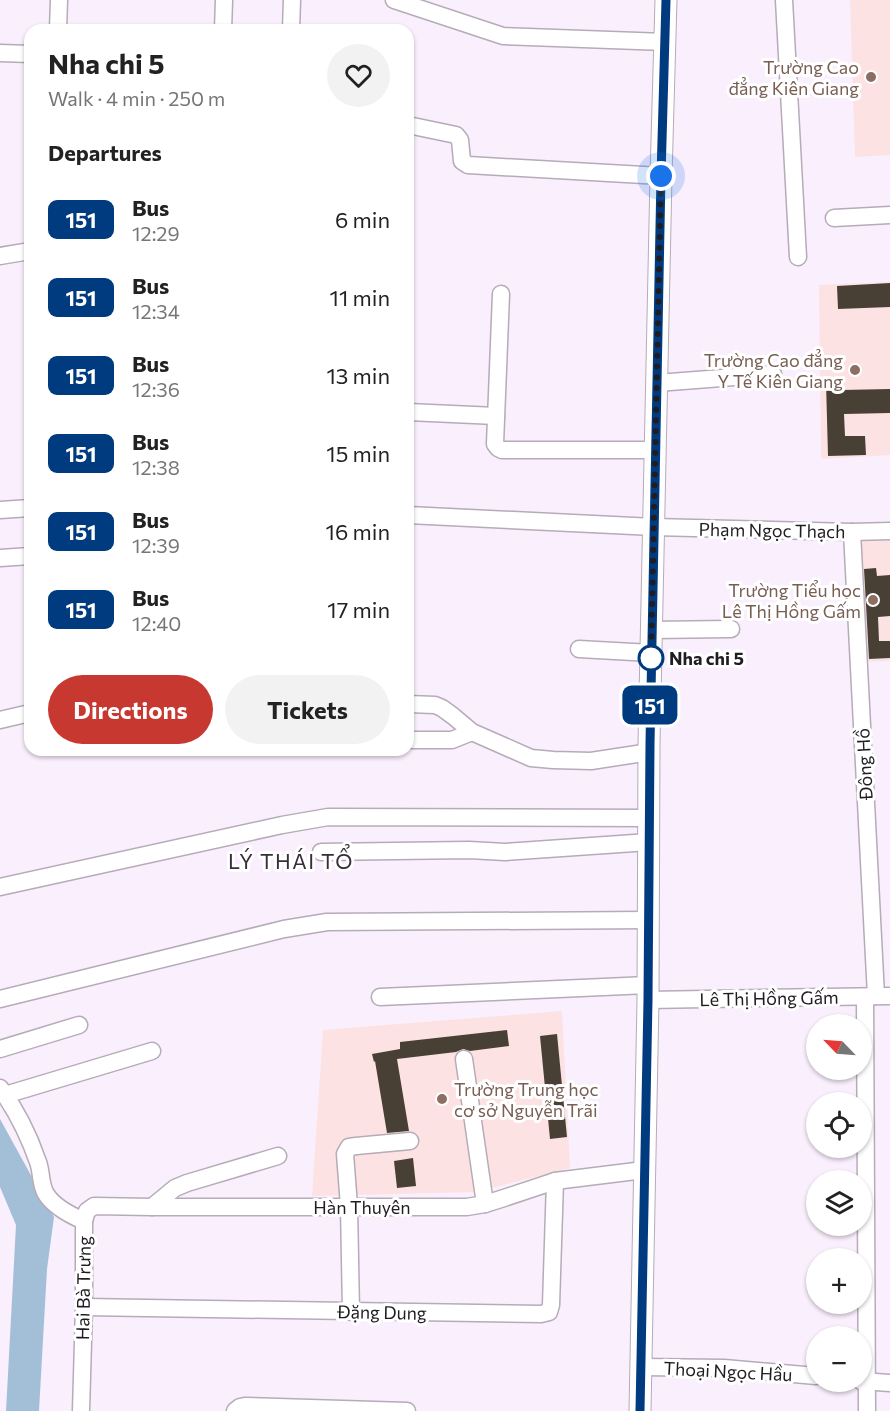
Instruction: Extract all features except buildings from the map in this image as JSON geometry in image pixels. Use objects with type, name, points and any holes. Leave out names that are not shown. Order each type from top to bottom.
[{"type":"main road","points":[[640,1411],[648,993],[651,653],[666,0]]},
{"type":"street","points":[[58,24],[59,0]]},
{"type":"street","points":[[224,0],[224,24]]},
{"type":"street","points":[[291,24],[292,0]]},
{"type":"street","points":[[394,0],[503,36],[665,42]]},
{"type":"street","points":[[784,0],[798,257]]},
{"type":"street","points":[[0,53],[24,54]]},
{"type":"street","points":[[414,126],[456,135],[460,140],[462,161],[468,165],[661,176]]},
{"type":"street","points":[[834,218],[890,215]]},
{"type":"street","points":[[0,256],[24,252]]},
{"type":"street","points":[[501,294],[495,444],[498,448],[502,450],[655,450]]},
{"type":"street","points":[[657,383],[773,374]]},
{"type":"street","points":[[414,412],[496,416]]},
{"type":"street","points":[[0,510],[24,508]]},
{"type":"street","name":"Phạm Ngọc Thạch","points":[[414,515],[654,527],[890,531]]},
{"type":"street","name":"Đông Hồ","points":[[852,532],[877,996],[866,1326]]},
{"type":"street","points":[[0,558],[24,556]]},
{"type":"street","points":[[652,630],[731,629]]},
{"type":"street","points":[[579,649],[651,653]]},
{"type":"street","points":[[414,704],[435,705],[442,708],[472,732],[531,758],[591,761],[650,752]]},
{"type":"street","points":[[0,720],[24,714]]},
{"type":"street","points":[[414,740],[452,740],[472,732]]},
{"type":"street","points":[[0,887],[328,817],[649,818]]},
{"type":"street","points":[[321,852],[469,850],[505,852],[649,842]]},
{"type":"street","points":[[0,999],[284,929],[327,922],[649,920]]},
{"type":"street","name":"Lê Thị Hồng Gấm","points":[[380,997],[648,993],[877,996]]},
{"type":"street","points":[[0,1049],[79,1025]]},
{"type":"street","points":[[3,1091],[152,1051]]},
{"type":"street","points":[[464,1059],[485,1204]]},
{"type":"street","name":"Hai Bà Trưng","points":[[3,1091],[27,1132],[40,1166],[41,1182],[46,1194],[54,1204],[84,1221],[81,1411]]},
{"type":"street","points":[[351,1312],[349,1206],[345,1154],[349,1147],[410,1141]]},
{"type":"street","points":[[152,1208],[181,1185],[278,1156]]},
{"type":"street","name":"Hàn Thuyên","points":[[84,1221],[87,1211],[94,1206],[152,1208],[467,1207],[485,1204],[555,1181],[645,1170]]},
{"type":"street","name":"Đặng Dung","points":[[84,1307],[351,1312],[540,1314],[549,1312],[555,1181]]},
{"type":"street","name":"Thoại Ngọc Hầu","points":[[640,1367],[724,1368],[806,1375]]},
{"type":"street","points":[[872,1382],[890,1383]]},
{"type":"street","name":"Đông Hồ","points":[[865,1392],[867,1411]]},
{"type":"street","points":[[235,1411],[245,1406],[407,1411]]},
{"type":"shaded area","name":"Trường Cao đẳng Kiên Giang","points":[[850,0],[890,0],[890,155],[855,157]]},
{"type":"shaded area","name":"Trường Cao đẳng Y Tế Kiên Giang","points":[[890,282],[890,455],[821,459],[819,285]]},
{"type":"shaded area","name":"Trường Tiểu học Lê Thị Hồng Gấm","points":[[853,538],[890,539],[890,661],[858,662]]},
{"type":"shaded area","name":"Trường Trung học cơ sở Nguyễn Trãi","points":[[562,1011],[570,1168],[476,1192],[312,1196],[323,1030]]},
{"type":"water","points":[[0,1119],[54,1217],[47,1269],[39,1411],[6,1411],[16,1225],[0,1187]]},
{"type":"bus line","name":"151","points":[[640,1411],[648,1000],[650,744],[666,0]]},
{"type":"place","name":"Trường Cao đẳng Kiên Giang","points":[[871,77]]},
{"type":"place","name":"Trường Cao đẳng Y Tế Kiên Giang","points":[[855,370]]},
{"type":"place","name":"Trường Tiểu học Lê Thị Hồng Gấm","points":[[873,600]]},
{"type":"place","name":"Nha chi 5","points":[[651,658]]},
{"type":"place","name":"Trường Trung học cơ sở Nguyễn Trãi","points":[[442,1099]]},
{"type":"district","name":"LÝ THÁI TỔ","points":[[291,860]]},
{"type":"route","points":[[651,658],[661,176]]}]
